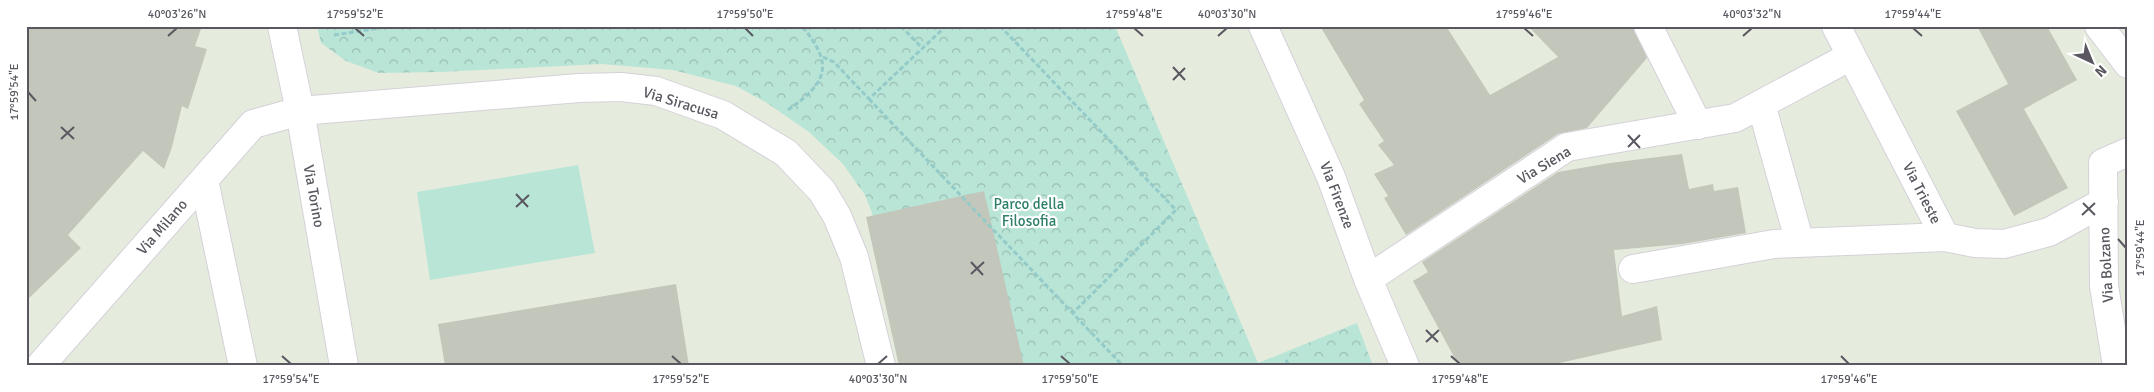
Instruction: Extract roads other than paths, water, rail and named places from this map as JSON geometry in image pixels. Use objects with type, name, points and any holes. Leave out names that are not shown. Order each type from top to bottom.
[{"type":"street","name":"Via Torino","points":[[282,26],[300,111],[344,366]]},
{"type":"street","name":"Via Firenze","points":[[1263,26],[1331,177],[1368,279],[1405,366]]},
{"type":"street","points":[[1648,26],[1698,124]]},
{"type":"street","name":"Via Trieste","points":[[1836,26],[1945,237],[1976,243],[2004,244],[2050,232],[2104,202]]},
{"type":"street","points":[[2099,26],[2128,64]]},
{"type":"street","name":"Via Siena","points":[[1368,279],[1567,147],[1735,118],[1851,56]]},
{"type":"street","name":"Via Siracusa","points":[[300,111],[578,88],[622,87],[656,91],[723,115],[786,153],[822,191],[837,216],[854,257],[881,366]]},
{"type":"street","points":[[1761,104],[1800,243]]},
{"type":"street","name":"Via Milano","points":[[40,366],[253,124],[300,111]]},
{"type":"street","name":"Via Bolzano","points":[[2116,366],[2104,286],[2103,163],[2128,152]]},
{"type":"street","points":[[204,180],[243,366]]},
{"type":"street","points":[[1633,269],[1774,244],[1945,237]]},
{"type":"park label","name":"Parco della Filosofia","points":[[1029,212]]}]
